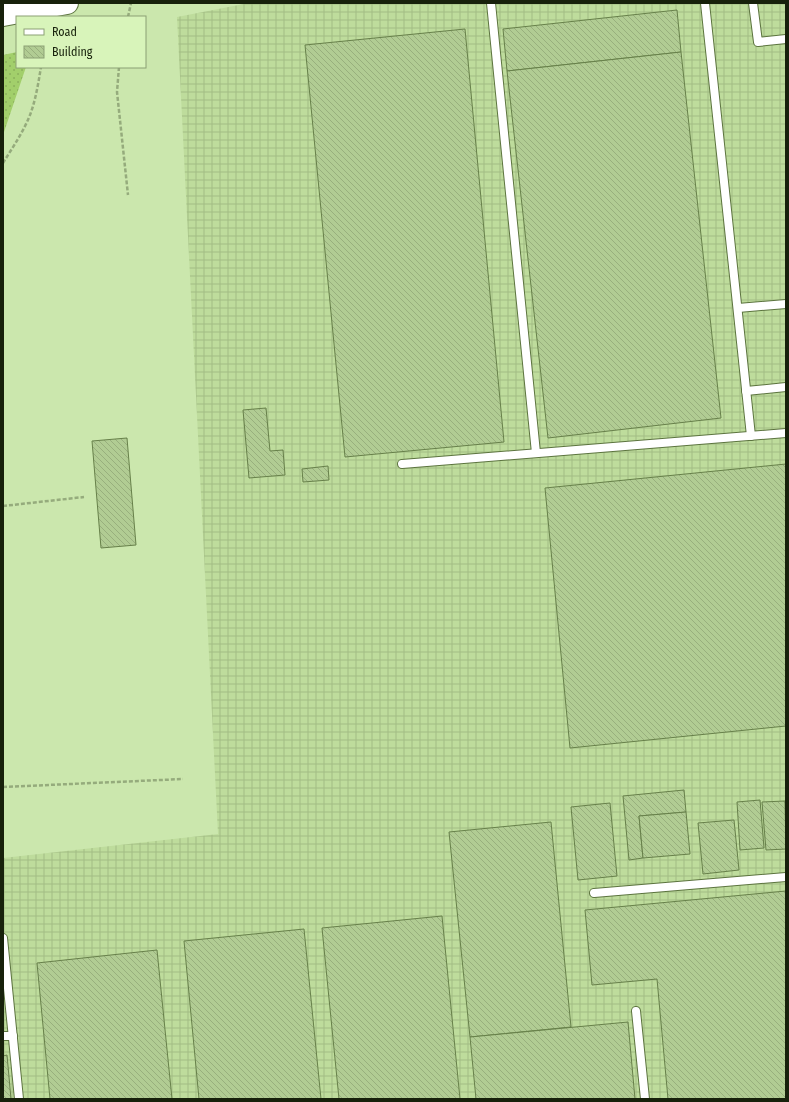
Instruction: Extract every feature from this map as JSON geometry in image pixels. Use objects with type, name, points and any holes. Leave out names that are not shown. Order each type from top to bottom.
[{"type":"street","points":[[3,15],[67,3]]},
{"type":"lane","points":[[491,3],[536,453]]},
{"type":"lane","points":[[705,3],[751,436]]},
{"type":"lane","points":[[753,3],[758,42],[786,39]]},
{"type":"lane","points":[[738,308],[786,304]]},
{"type":"lane","points":[[746,391],[786,387]]},
{"type":"lane","points":[[402,464],[786,433]]},
{"type":"lane","points":[[594,894],[786,877]]},
{"type":"lane","points":[[3,938],[19,1099]]},
{"type":"lane","points":[[636,1011],[645,1099]]},
{"type":"lane","points":[[3,1036],[13,1036]]},
{"type":"path","points":[[128,16],[131,3]]},
{"type":"path","points":[[3,163],[28,120],[42,68]]},
{"type":"path","points":[[120,68],[117,92],[128,195]]},
{"type":"path","points":[[3,506],[84,497]]},
{"type":"path","points":[[3,787],[183,779]]},
{"type":"shaded area","points":[[249,3],[786,3],[786,1099],[3,1099],[3,858],[218,834],[177,17]]},
{"type":"shaded area","points":[[16,52],[16,68],[26,68],[3,135],[3,55]]},
{"type":"building","points":[[677,10],[681,52],[507,71],[503,29]]},
{"type":"building","points":[[465,29],[504,442],[345,457],[305,45]]},
{"type":"building","points":[[681,52],[721,418],[548,438],[507,71]]},
{"type":"building","points":[[266,408],[270,451],[283,450],[285,475],[249,478],[243,410]]},
{"type":"building","points":[[127,438],[136,545],[101,548],[92,441]]},
{"type":"building","points":[[786,464],[786,726],[570,748],[545,488]]},
{"type":"building","points":[[328,466],[329,480],[303,482],[302,469]]},
{"type":"building","points":[[684,790],[686,812],[639,816],[643,858],[629,860],[623,796]]},
{"type":"building","points":[[760,800],[764,848],[740,850],[737,802]]},
{"type":"building","points":[[785,801],[786,849],[766,850],[762,802]]},
{"type":"building","points":[[610,803],[617,876],[578,880],[571,807]]},
{"type":"building","points":[[686,812],[690,854],[643,858],[639,816]]},
{"type":"building","points":[[734,820],[739,870],[703,874],[698,823]]},
{"type":"building","points":[[551,822],[571,1027],[470,1037],[449,832]]},
{"type":"building","points":[[786,891],[786,1099],[668,1099],[657,979],[592,985],[585,910]]},
{"type":"building","points":[[442,916],[460,1099],[339,1099],[322,928]]},
{"type":"building","points":[[304,929],[321,1099],[199,1099],[184,941]]},
{"type":"building","points":[[157,950],[172,1099],[50,1099],[37,963]]},
{"type":"building","points":[[628,1022],[635,1099],[476,1099],[470,1037]]},
{"type":"building","points":[[7,1055],[11,1099],[3,1099],[3,1056]]}]
